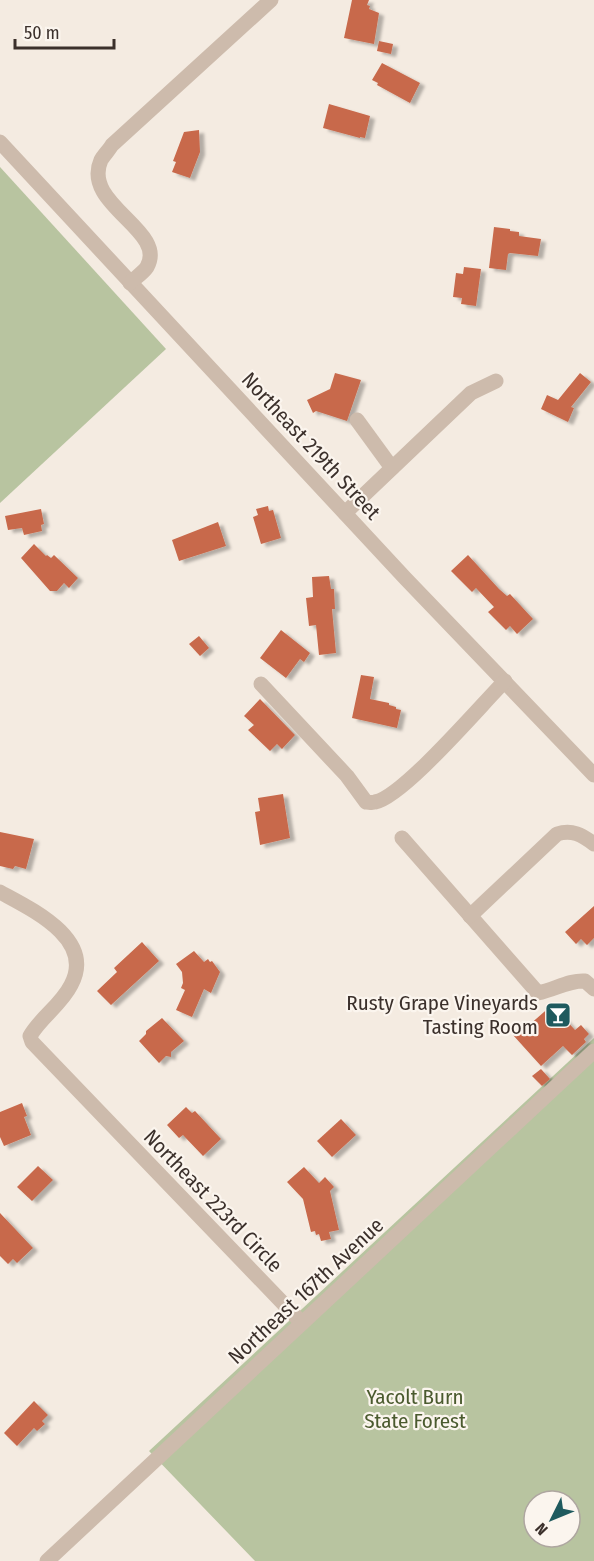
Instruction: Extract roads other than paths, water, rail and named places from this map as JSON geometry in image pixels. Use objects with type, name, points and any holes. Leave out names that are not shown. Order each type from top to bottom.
[{"type":"street","points":[[130,283],[147,266],[150,253],[146,239],[102,191],[98,177],[101,161],[112,145],[271,0]]},
{"type":"street","name":"Northeast 219th Street","points":[[0,142],[345,513],[594,775]]},
{"type":"street","points":[[345,513],[471,393],[496,381]]},
{"type":"street","points":[[357,420],[392,468]]},
{"type":"street","points":[[261,684],[347,776],[366,802],[376,802],[389,796],[414,776],[505,681]]},
{"type":"street","points":[[470,916],[557,834],[564,831],[573,832],[594,844]]},
{"type":"street","points":[[402,838],[538,993],[576,981],[585,981],[594,989]]},
{"type":"street","name":"Northeast 223rd Circle","points":[[0,892],[59,928],[70,943],[75,957],[72,985],[37,1024],[30,1036],[39,1051],[302,1323]]},
{"type":"street","name":"Northeast 167th Avenue","points":[[47,1561],[166,1457],[302,1323],[594,1051]]},
{"type":"place","name":"Rusty Grape Vineyards Tasting Room","points":[[558,1015]]},
{"type":"park label","name":"Yacolt Burn State Forest","points":[[415,1409]]}]
